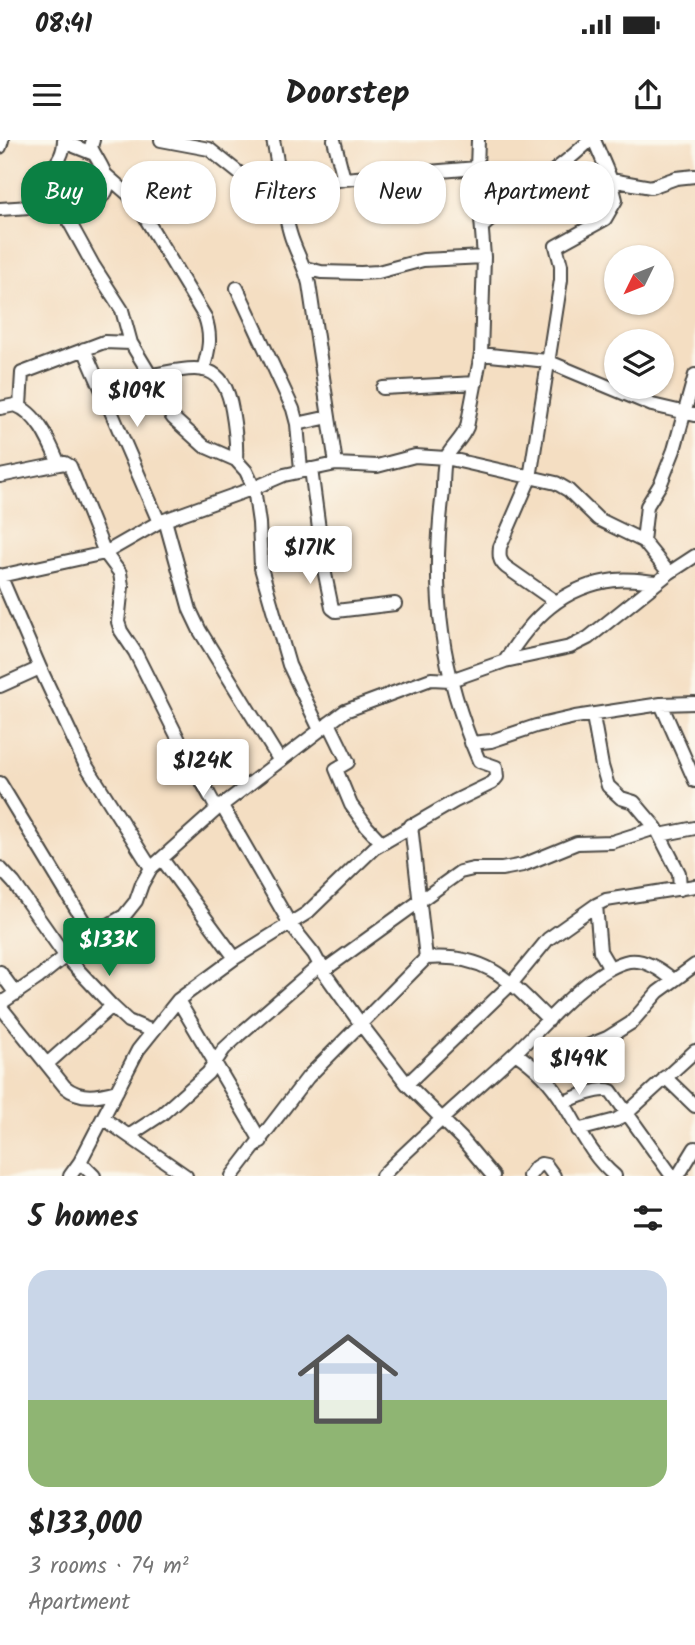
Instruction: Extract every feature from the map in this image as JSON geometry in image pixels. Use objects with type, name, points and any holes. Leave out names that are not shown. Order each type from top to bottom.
[{"type":"street","points":[[0,147],[2,140]]},
{"type":"street","points":[[93,140],[91,147],[98,161]]},
{"type":"street","points":[[161,140],[208,145],[230,165]]},
{"type":"street","points":[[273,140],[276,161]]},
{"type":"street","points":[[334,140],[344,179]]},
{"type":"street","points":[[477,161],[478,140]]},
{"type":"street","points":[[482,227],[500,210],[558,169],[592,140],[602,161]]},
{"type":"street","points":[[58,161],[64,149],[64,141],[94,154]]},
{"type":"street","points":[[340,180],[460,169]]},
{"type":"street","points":[[107,176],[128,194],[143,214],[205,317],[210,333],[203,369]]},
{"type":"street","points":[[614,181],[651,187],[676,178],[695,176]]},
{"type":"street","points":[[0,209],[21,207]]},
{"type":"street","points":[[70,224],[122,310],[131,343],[152,375],[173,418],[204,446],[236,460],[246,471],[254,488],[261,568],[289,665],[348,762],[336,769],[351,805],[382,843]]},
{"type":"street","points":[[287,224],[309,284],[336,464]]},
{"type":"street","points":[[71,1176],[138,1051],[178,1000],[235,958],[307,913],[382,843],[492,783],[497,777],[496,767],[479,761],[471,743],[451,680],[440,627],[437,596],[438,542],[446,458],[463,438],[467,428],[481,354],[484,257],[482,224]]},
{"type":"street","points":[[556,602],[501,563],[499,555],[530,478],[561,280],[561,265],[556,246],[596,224]]},
{"type":"street","points":[[305,268],[321,272],[378,272],[423,260],[484,257]]},
{"type":"street","points":[[309,284],[321,272]]},
{"type":"street","points":[[237,288],[289,398],[297,424],[332,608],[336,611],[395,604]]},
{"type":"street","points":[[59,464],[44,433],[20,406],[20,374],[104,342],[131,343]]},
{"type":"street","points":[[84,349],[162,521],[190,610],[200,631],[280,761]]},
{"type":"street","points":[[481,354],[548,361],[652,405],[689,414]]},
{"type":"street","points":[[152,375],[183,369],[203,369],[214,373],[226,386],[235,426],[236,460]]},
{"type":"street","points":[[643,541],[647,506],[661,483],[689,414],[695,374]]},
{"type":"street","points":[[383,388],[476,383]]},
{"type":"street","points":[[0,408],[20,406]]},
{"type":"street","points":[[297,424],[330,417]]},
{"type":"street","points":[[151,868],[84,762],[0,575],[105,553],[162,521],[284,475],[336,464],[377,466],[415,456],[446,458],[556,483],[568,490],[598,519],[643,541],[669,573]]},
{"type":"street","points":[[0,476],[59,464],[70,466],[105,553],[120,573],[122,586],[118,622],[121,631],[220,807],[290,924],[360,1023],[407,1084],[493,1176]]},
{"type":"street","points":[[117,1091],[91,1097],[71,1092],[0,1005],[92,935],[118,921],[136,901],[151,868],[220,807],[345,711],[431,679],[451,680],[505,661],[570,647],[589,638],[669,573],[695,556]]},
{"type":"street","points":[[505,661],[524,631],[556,602],[592,585],[616,579],[658,582]]},
{"type":"street","points":[[0,686],[40,668]]},
{"type":"street","points":[[471,743],[491,741],[575,716],[593,716],[662,704],[695,703]]},
{"type":"street","points":[[662,704],[695,780]]},
{"type":"street","points":[[593,716],[608,786],[621,798],[635,802],[658,832],[680,873],[680,889]]},
{"type":"street","points":[[479,761],[491,741]]},
{"type":"street","points":[[0,783],[92,935]]},
{"type":"street","points":[[411,825],[426,958]]},
{"type":"street","points":[[130,1135],[162,1114],[208,1073],[224,1049],[239,1035],[322,968],[460,872],[523,864],[577,844],[612,842],[658,832],[695,828]]},
{"type":"street","points":[[162,859],[235,958]]},
{"type":"street","points":[[0,868],[66,957],[128,1021],[152,1031]]},
{"type":"street","points":[[407,1084],[512,983],[548,939],[596,905],[695,886]]},
{"type":"street","points":[[596,905],[600,951],[610,968]]},
{"type":"street","points":[[232,1176],[308,1077],[426,958],[472,961],[495,970],[549,1020]]},
{"type":"street","points":[[382,1176],[592,980],[610,968],[628,961],[650,965],[673,979]]},
{"type":"street","points":[[536,1067],[599,1042],[631,1023],[658,992],[695,965]]},
{"type":"street","points":[[0,972],[16,994]]},
{"type":"street","points":[[178,1000],[261,1140]]},
{"type":"street","points":[[47,1064],[112,1006]]},
{"type":"street","points":[[128,1021],[138,1051]]},
{"type":"street","points":[[578,1130],[616,1120],[628,1113],[695,1051]]},
{"type":"street","points":[[515,1053],[536,1067],[564,1104],[578,1130],[605,1167],[615,1176]]},
{"type":"street","points":[[665,1077],[695,1106]]},
{"type":"street","points":[[564,1104],[574,1097],[588,1095],[604,1088],[611,1091],[672,1176]]},
{"type":"street","points":[[103,1118],[186,1176]]},
{"type":"street","points":[[678,1176],[695,1148]]},
{"type":"street","points":[[80,1162],[94,1176]]},
{"type":"street","points":[[529,1176],[541,1164],[554,1176]]},
{"type":"street","points":[[473,1176],[482,1165]]}]
